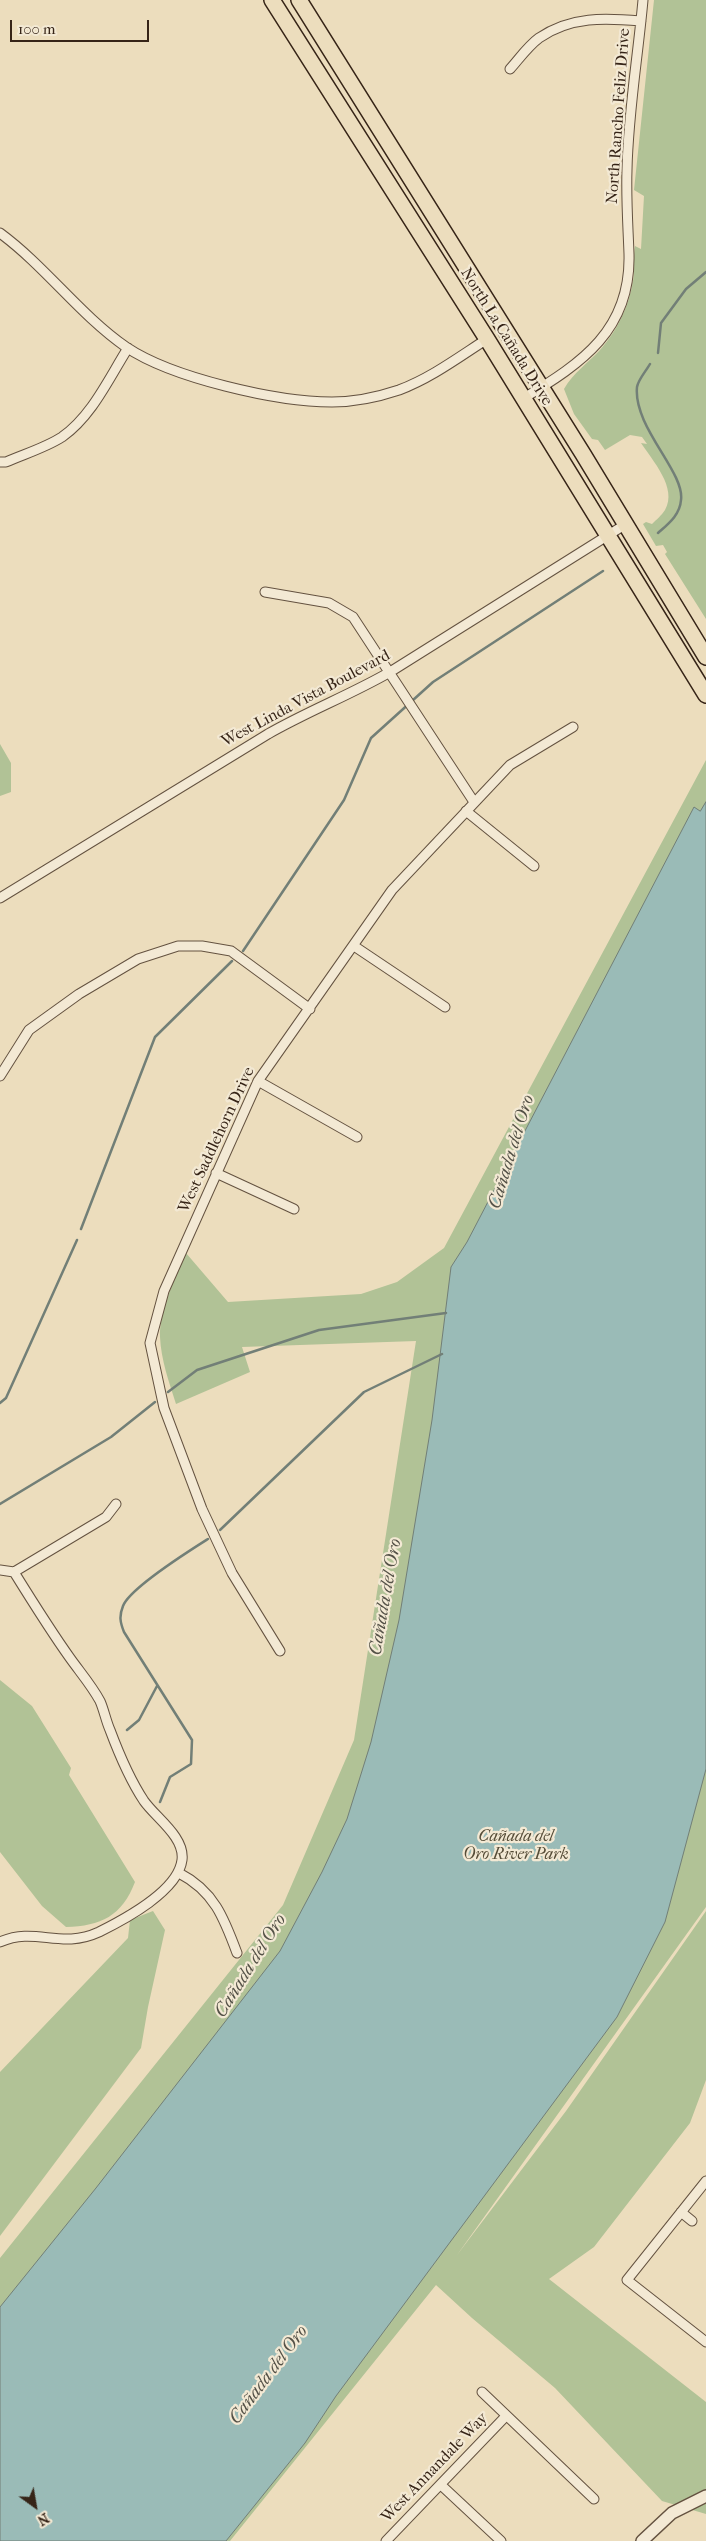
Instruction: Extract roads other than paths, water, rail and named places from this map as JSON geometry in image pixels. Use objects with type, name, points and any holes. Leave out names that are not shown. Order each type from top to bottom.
[{"type":"main road","name":"North La Cañada Drive","points":[[272,0],[609,534],[706,695]]},
{"type":"main road","name":"North La Cañada Drive","points":[[299,0],[626,524],[706,657]]},
{"type":"main road","points":[[308,56],[327,44]]},
{"type":"street","name":"North Rancho Feliz Drive","points":[[524,398],[571,368],[599,344],[613,322],[624,294],[629,253],[627,168],[643,0]]},
{"type":"street","points":[[510,69],[539,38],[565,25],[600,18],[641,21]]},
{"type":"street","points":[[0,233],[30,257],[72,301],[128,348],[164,366],[217,383],[288,398],[334,402],[356,400],[399,390],[436,371],[487,339]]},
{"type":"street","points":[[0,462],[15,458],[64,436],[95,401],[128,348]]},
{"type":"street","name":"West Linda Vista Boulevard","points":[[0,898],[268,734],[296,718],[351,694],[390,672],[626,524]]},
{"type":"street","points":[[266,592],[294,598],[314,599],[342,609],[361,627],[474,802]]},
{"type":"street","name":"West Saddlehorn Drive","points":[[280,1651],[232,1573],[201,1507],[164,1408],[150,1343],[164,1291],[258,1081],[392,890],[510,765],[573,727]]},
{"type":"street","points":[[466,812],[534,866]]},
{"type":"street","points":[[0,1076],[29,1030],[79,994],[138,960],[178,946],[202,946],[231,951],[310,1009]]},
{"type":"street","points":[[354,946],[445,1007]]},
{"type":"street","points":[[258,1081],[357,1137]]},
{"type":"street","points":[[216,1174],[294,1209]]},
{"type":"street","points":[[0,1570],[14,1572],[106,1516],[116,1504]]},
{"type":"street","points":[[0,1942],[12,1937],[35,1935],[50,1940],[69,1940],[97,1932],[147,1904],[168,1886],[179,1873],[182,1858],[178,1841],[144,1801],[119,1755],[100,1702],[14,1572]]},
{"type":"street","points":[[179,1873],[196,1882],[211,1899],[226,1922],[236,1953]]},
{"type":"street","points":[[706,2181],[627,2280],[706,2342]]},
{"type":"street","points":[[681,2212],[692,2221]]},
{"type":"street","points":[[482,2392],[594,2499]]},
{"type":"street","name":"West Annandale Way","points":[[386,2541],[442,2485],[506,2416]]},
{"type":"street","points":[[442,2485],[500,2541]]},
{"type":"street","points":[[642,2541],[672,2513],[706,2496]]},
{"type":"water","name":"Cañada del Oro River Park","points":[[706,802],[706,1769],[665,1922],[617,2017],[336,2396],[305,2443],[226,2541],[0,2541],[0,2307],[96,2188],[280,1951],[322,1872],[347,1819],[371,1742],[399,1620],[432,1420],[451,1267],[467,1242],[694,807],[700,811]]},
{"type":"waterway","points":[[658,353],[661,323],[686,289],[706,272]]},
{"type":"waterway","points":[[650,364],[640,378],[637,387],[638,402],[650,433],[675,476],[680,489],[681,500],[676,515],[658,533]]},
{"type":"waterway","points":[[243,951],[344,800],[371,738],[433,682],[603,571]]},
{"type":"waterway","points":[[81,1229],[155,1037],[232,961]]},
{"type":"waterway","points":[[0,1403],[6,1398],[77,1240]]},
{"type":"waterway","points":[[168,1392],[197,1370],[319,1330],[446,1313]]},
{"type":"waterway","points":[[220,1530],[364,1392],[442,1354]]},
{"type":"waterway","points":[[0,1504],[111,1437],[155,1402]]},
{"type":"waterway","points":[[160,1802],[170,1777],[191,1764],[192,1740],[124,1632],[121,1613],[128,1598],[148,1580],[208,1539]]},
{"type":"waterway","points":[[127,1730],[139,1720],[157,1686]]},
{"type":"water label","name":"Cañada del Oro","points":[[512,1152]]},
{"type":"water label","name":"Cañada del Oro","points":[[386,1597]]},
{"type":"water label","name":"Cañada del Oro","points":[[251,1966]]},
{"type":"water label","name":"Cañada del Oro","points":[[269,2375]]}]
